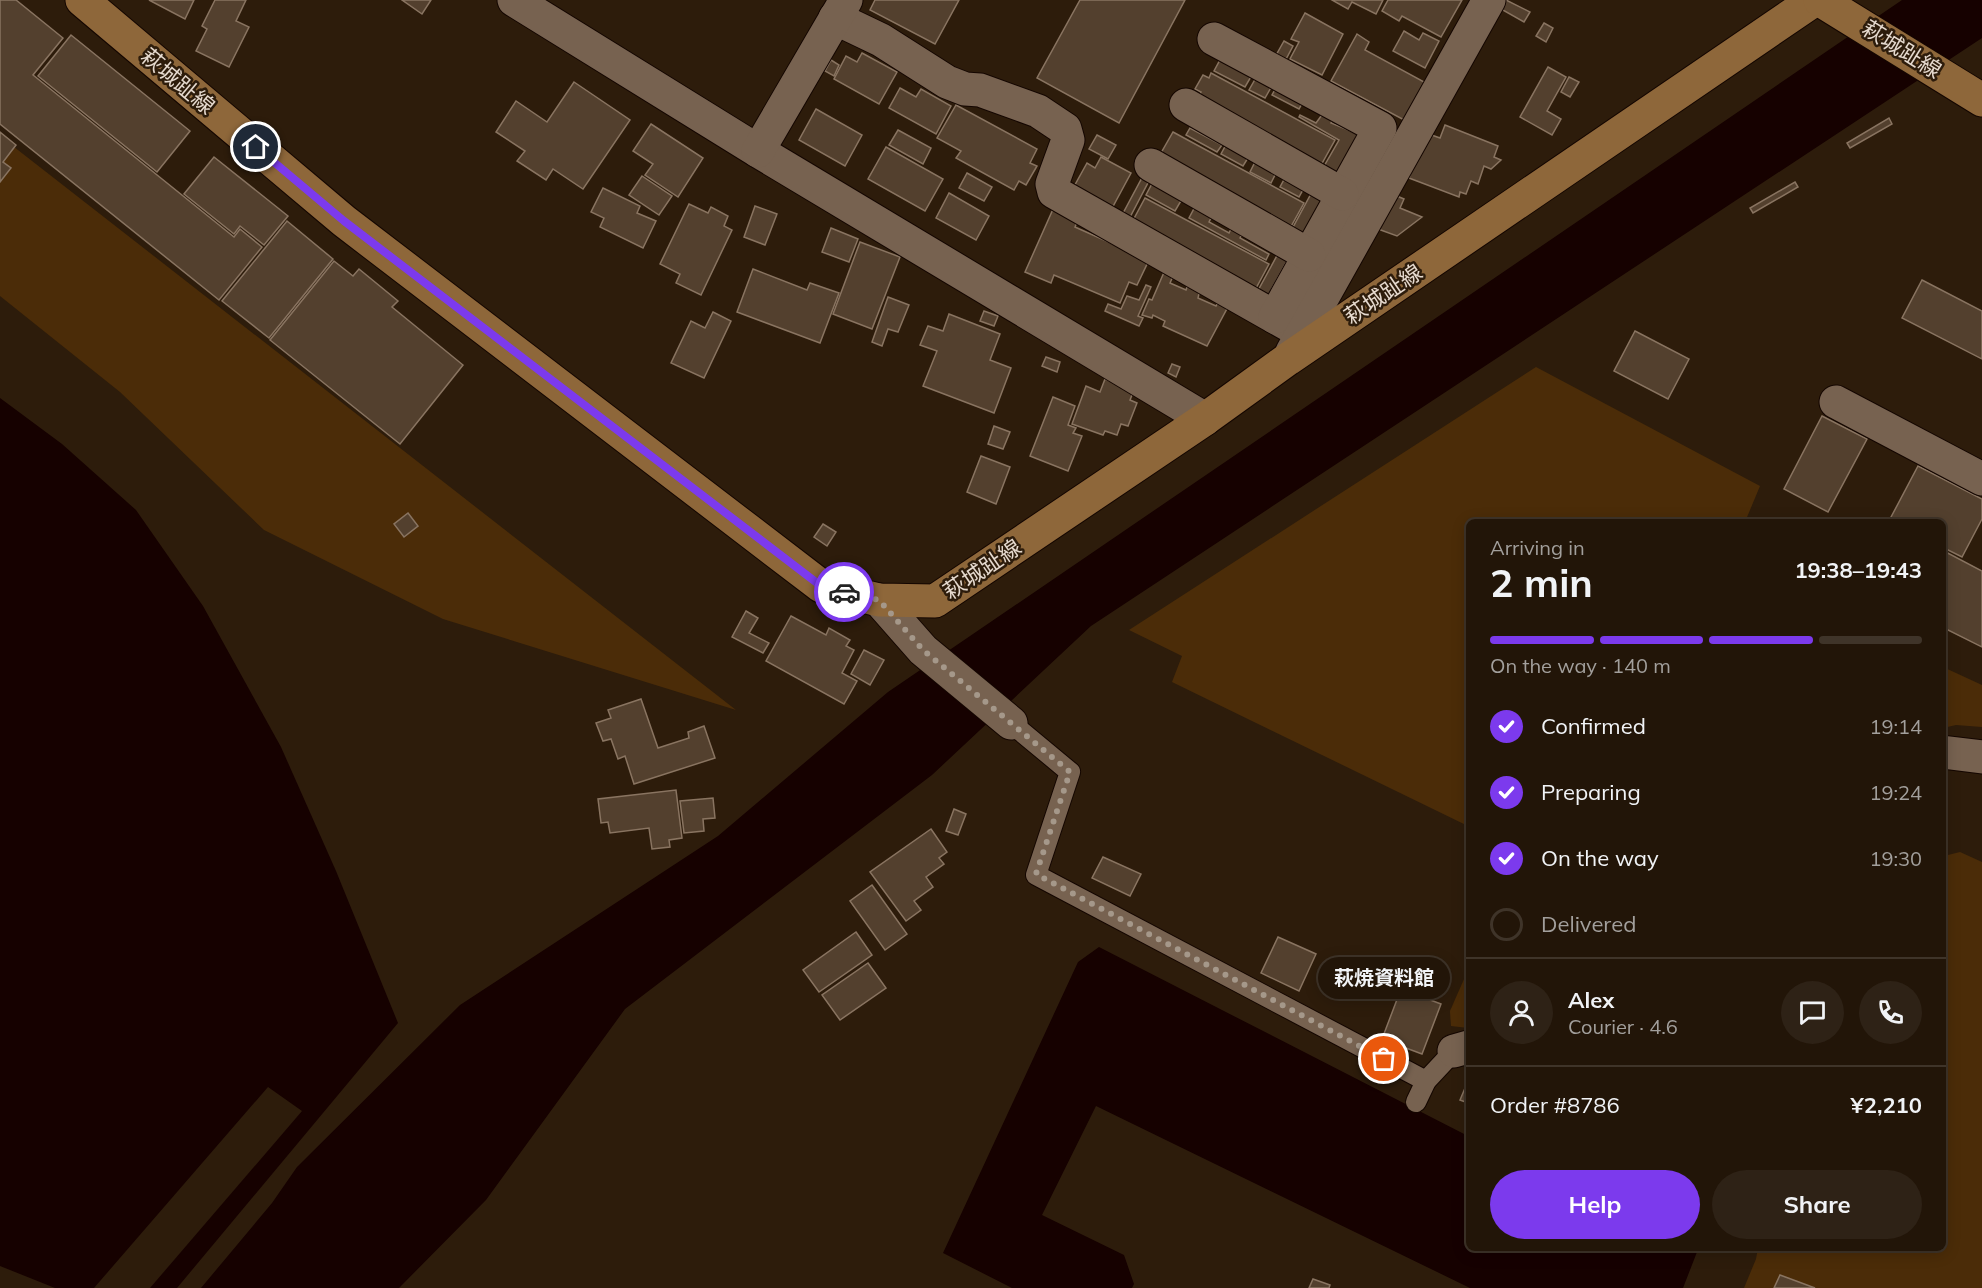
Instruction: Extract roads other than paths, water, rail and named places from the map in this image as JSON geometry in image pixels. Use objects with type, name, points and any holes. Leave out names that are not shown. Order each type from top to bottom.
[{"type":"main road","name":"萩城趾線","points":[[82,0],[344,221],[821,586],[879,600],[935,601],[1205,419],[1296,346],[1814,0]]},
{"type":"main road","name":"萩城趾線","points":[[1820,0],[1974,95]]},
{"type":"street","points":[[514,0],[758,151],[1205,419]]},
{"type":"street","points":[[758,151],[840,9],[881,40],[947,82],[965,89],[980,90],[1038,111],[1065,129],[1068,141],[1052,184],[1054,192],[1275,317],[1296,346],[1489,0]]},
{"type":"street","points":[[1214,39],[1380,128],[1275,317]]},
{"type":"street","points":[[1186,105],[1342,194]]},
{"type":"street","points":[[1151,165],[1309,255]]},
{"type":"street","points":[[1836,402],[1982,479]]},
{"type":"street","points":[[879,600],[923,650],[1011,723]]},
{"type":"street","points":[[1946,753],[1982,758]]},
{"type":"lane","points":[[1011,723],[1070,772],[1036,874],[1426,1081]]},
{"type":"lane","points":[[1416,1102],[1426,1081],[1461,1049]]},
{"type":"place","name":"萩焼資料館","points":[[1384,1059]]}]
